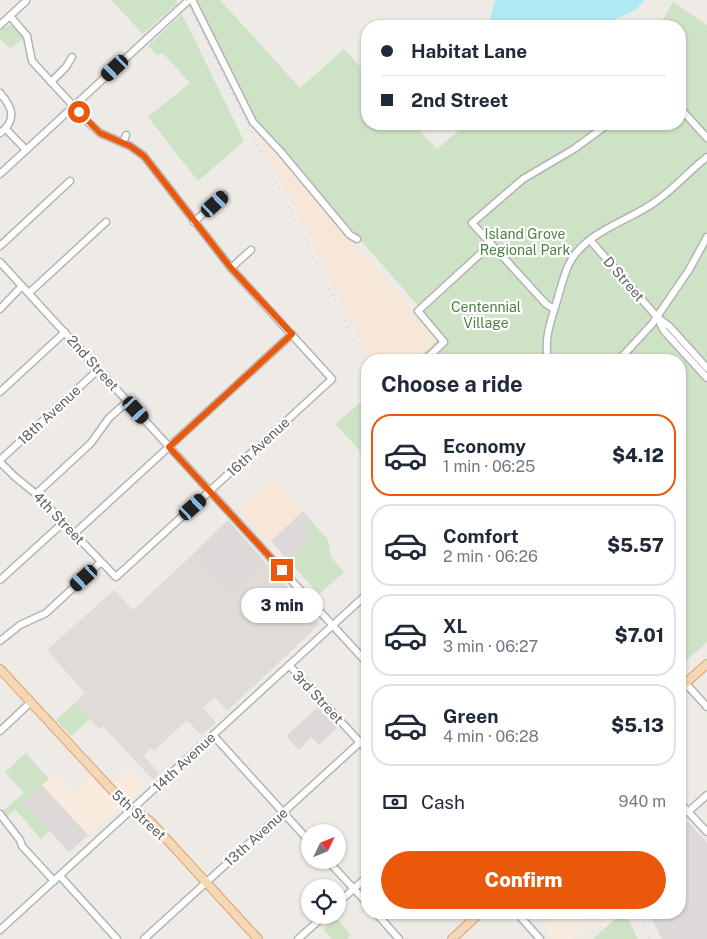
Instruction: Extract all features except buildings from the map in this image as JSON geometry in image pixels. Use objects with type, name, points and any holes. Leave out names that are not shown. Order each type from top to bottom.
[{"type":"main road","points":[[686,680],[707,664]]},
{"type":"main road","name":"5th Street","points":[[0,669],[124,803],[150,821],[258,939]]},
{"type":"main road","points":[[452,939],[473,919]]},
{"type":"street","points":[[0,174],[191,0],[253,122],[281,152],[350,235],[357,239]]},
{"type":"street","points":[[0,25],[26,1]]},
{"type":"street","points":[[10,16],[27,36],[32,61],[100,133],[123,143],[144,156],[231,268],[292,334],[75,534]]},
{"type":"street","points":[[51,82],[66,67],[72,57]]},
{"type":"street","points":[[0,93],[12,110],[12,117],[6,129],[0,134]]},
{"type":"street","points":[[686,115],[707,138]]},
{"type":"street","points":[[6,129],[26,150]]},
{"type":"street","points":[[554,309],[546,304],[472,223],[523,179],[574,149],[600,130]]},
{"type":"street","points":[[123,143],[126,135]]},
{"type":"street","points":[[547,354],[546,338],[554,309],[570,264],[580,250],[599,234],[645,210],[707,157]]},
{"type":"street","points":[[0,246],[70,182]]},
{"type":"street","points":[[194,222],[224,196]]},
{"type":"street","points":[[30,293],[106,222]]},
{"type":"street","points":[[624,354],[657,317],[689,270],[707,237]]},
{"type":"street","name":"D Street","points":[[590,240],[657,317],[669,326],[707,368]]},
{"type":"street","points":[[431,354],[444,342],[418,311],[491,244]]},
{"type":"street","points":[[231,268],[251,250]]},
{"type":"street","name":"2nd Street","points":[[0,262],[361,657]]},
{"type":"street","points":[[0,309],[22,286]]},
{"type":"street","name":"D Street","points":[[657,317],[664,331],[685,354]]},
{"type":"street","points":[[0,392],[64,332]]},
{"type":"street","name":"16th Avenue","points":[[116,576],[332,379],[292,334]]},
{"type":"street","name":"D Street","points":[[686,355],[707,378]]},
{"type":"street","name":"18th Avenue","points":[[0,461],[98,369]]},
{"type":"street","points":[[36,494],[91,443],[109,418],[128,401]]},
{"type":"street","name":"4th Street","points":[[0,461],[14,476],[36,494],[116,576]]},
{"type":"street","points":[[0,580],[64,522]]},
{"type":"street","points":[[0,641],[20,625],[46,612],[101,562]]},
{"type":"street","name":"14th Avenue","points":[[0,930],[361,600]]},
{"type":"street","name":"3rd Street","points":[[289,665],[360,742]]},
{"type":"street","points":[[686,687],[707,706]]},
{"type":"street","points":[[0,731],[31,702]]},
{"type":"street","points":[[212,735],[301,832]]},
{"type":"street","name":"13th Avenue","points":[[144,939],[360,742]]},
{"type":"street","points":[[688,812],[707,795]]},
{"type":"street","points":[[686,810],[707,832]]},
{"type":"street","points":[[0,814],[20,840],[22,846],[54,881]]},
{"type":"street","points":[[335,869],[361,897]]},
{"type":"street","points":[[60,876],[117,939]]},
{"type":"street","points":[[346,896],[361,882]]},
{"type":"street","points":[[381,919],[399,939]]},
{"type":"street","points":[[522,919],[540,939]]},
{"type":"street","points":[[298,939],[315,924]]},
{"type":"shaded area","points":[[303,511],[312,522],[304,528],[312,537],[288,560],[271,541]]},
{"type":"shaded area","points":[[228,520],[265,562],[236,590],[224,589],[191,556]]},
{"type":"shaded area","points":[[191,556],[224,589],[236,590],[265,562],[320,624],[227,711],[215,697],[203,708],[216,723],[201,735],[187,720],[154,751],[151,748],[144,756],[160,774],[153,780],[103,726],[99,729],[75,703],[85,693],[47,650],[114,590],[133,610]]},
{"type":"shaded area","points":[[318,707],[337,728],[319,745],[311,737],[299,750],[286,736]]},
{"type":"shaded area","points":[[128,769],[145,787],[130,801],[113,783]]},
{"type":"shaded area","points":[[54,774],[73,794],[92,776],[120,807],[88,835],[42,785]]},
{"type":"shaded area","points":[[42,785],[88,835],[69,852],[23,802]]},
{"type":"shaded area","points":[[688,822],[707,843],[707,939],[662,939],[652,919],[686,919],[686,824]]},
{"type":"shaded area","points":[[551,919],[593,919],[572,939],[554,939],[543,926]]},
{"type":"shaded area","points":[[595,919],[616,919],[605,929]]},
{"type":"green space","points":[[111,0],[176,0],[178,3],[143,34]]},
{"type":"green space","name":"Island Grove Regional Park","points":[[195,0],[220,0],[300,88],[344,49],[361,67],[361,130],[419,130],[437,149],[459,130],[686,130],[686,20],[663,20],[673,2],[707,25],[707,642],[686,661],[686,354],[423,354],[443,334],[255,120]]},
{"type":"green space","points":[[182,14],[244,141],[198,181],[148,117],[190,83],[163,53],[157,55],[148,46]]},
{"type":"green space","points":[[13,25],[24,38],[10,49],[0,38],[0,30]]},
{"type":"green space","points":[[361,402],[361,452],[335,424]]},
{"type":"green space","points":[[312,522],[328,540],[331,557],[344,572],[319,594],[288,560],[312,537],[304,528]]},
{"type":"green space","points":[[75,703],[90,719],[71,736],[56,720]]},
{"type":"green space","points":[[26,753],[49,779],[23,802],[50,831],[41,839],[15,809],[7,816],[3,811],[24,793],[5,772]]},
{"type":"green space","points":[[615,919],[628,919],[638,939],[593,939]]},
{"type":"green space","points":[[330,924],[341,924],[351,935],[347,939],[332,939],[323,930]]},
{"type":"sand","points":[[255,129],[437,340],[423,354],[367,354]]},
{"type":"sand","points":[[273,478],[303,511],[271,541],[263,538],[238,510]]},
{"type":"water","points":[[495,0],[645,0],[635,10],[614,20],[490,20]]},
{"type":"railway","points":[[186,0],[362,354]]},
{"type":"railway","points":[[640,919],[650,939]]},
{"type":"route","points":[[79,112],[100,133],[130,146],[144,156],[231,268],[292,334],[169,447],[282,570]]},
{"type":"park label","name":"Centennial Village","points":[[486,316]]}]
